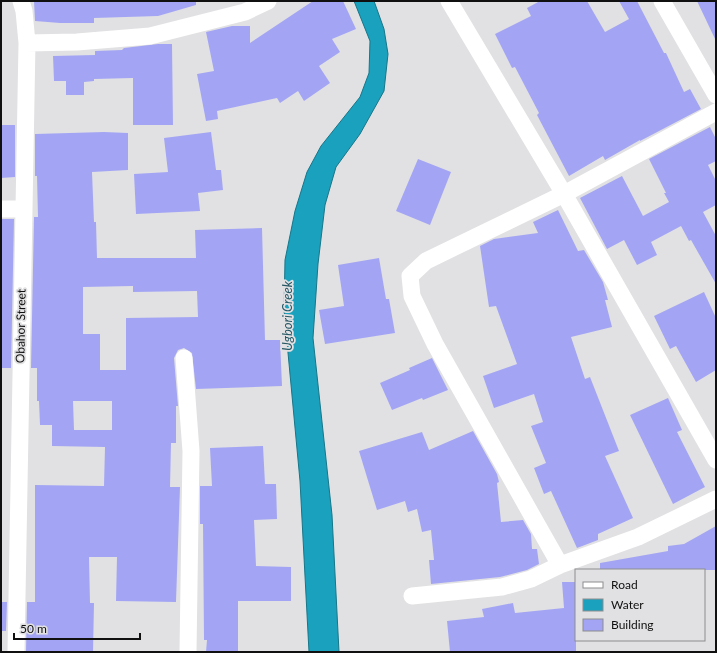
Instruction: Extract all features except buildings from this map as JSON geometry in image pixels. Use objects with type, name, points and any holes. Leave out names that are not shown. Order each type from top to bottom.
[{"type":"street","name":"Obahor Street","points":[[16,652],[27,43],[24,11],[21,1]]},
{"type":"street","points":[[27,43],[77,42],[150,36],[245,12],[268,1]]},
{"type":"street","points":[[449,1],[564,194],[716,460]]},
{"type":"street","points":[[662,1],[716,95]]},
{"type":"street","points":[[560,565],[435,344],[412,296],[410,276],[426,261],[564,194],[716,112]]},
{"type":"street","points":[[1,209],[23,209]]},
{"type":"street","points":[[184,358],[191,451],[188,652]]},
{"type":"street","points":[[412,596],[502,587],[531,579],[560,565],[638,537],[716,498]]},
{"type":"water","name":"Ugbori Creek","points":[[354,1],[374,1],[384,29],[388,54],[384,91],[360,134],[336,167],[325,205],[318,264],[313,338],[332,515],[339,652],[309,652],[300,481],[284,310],[285,260],[295,211],[307,172],[321,146],[360,97],[369,73],[370,41]]}]
